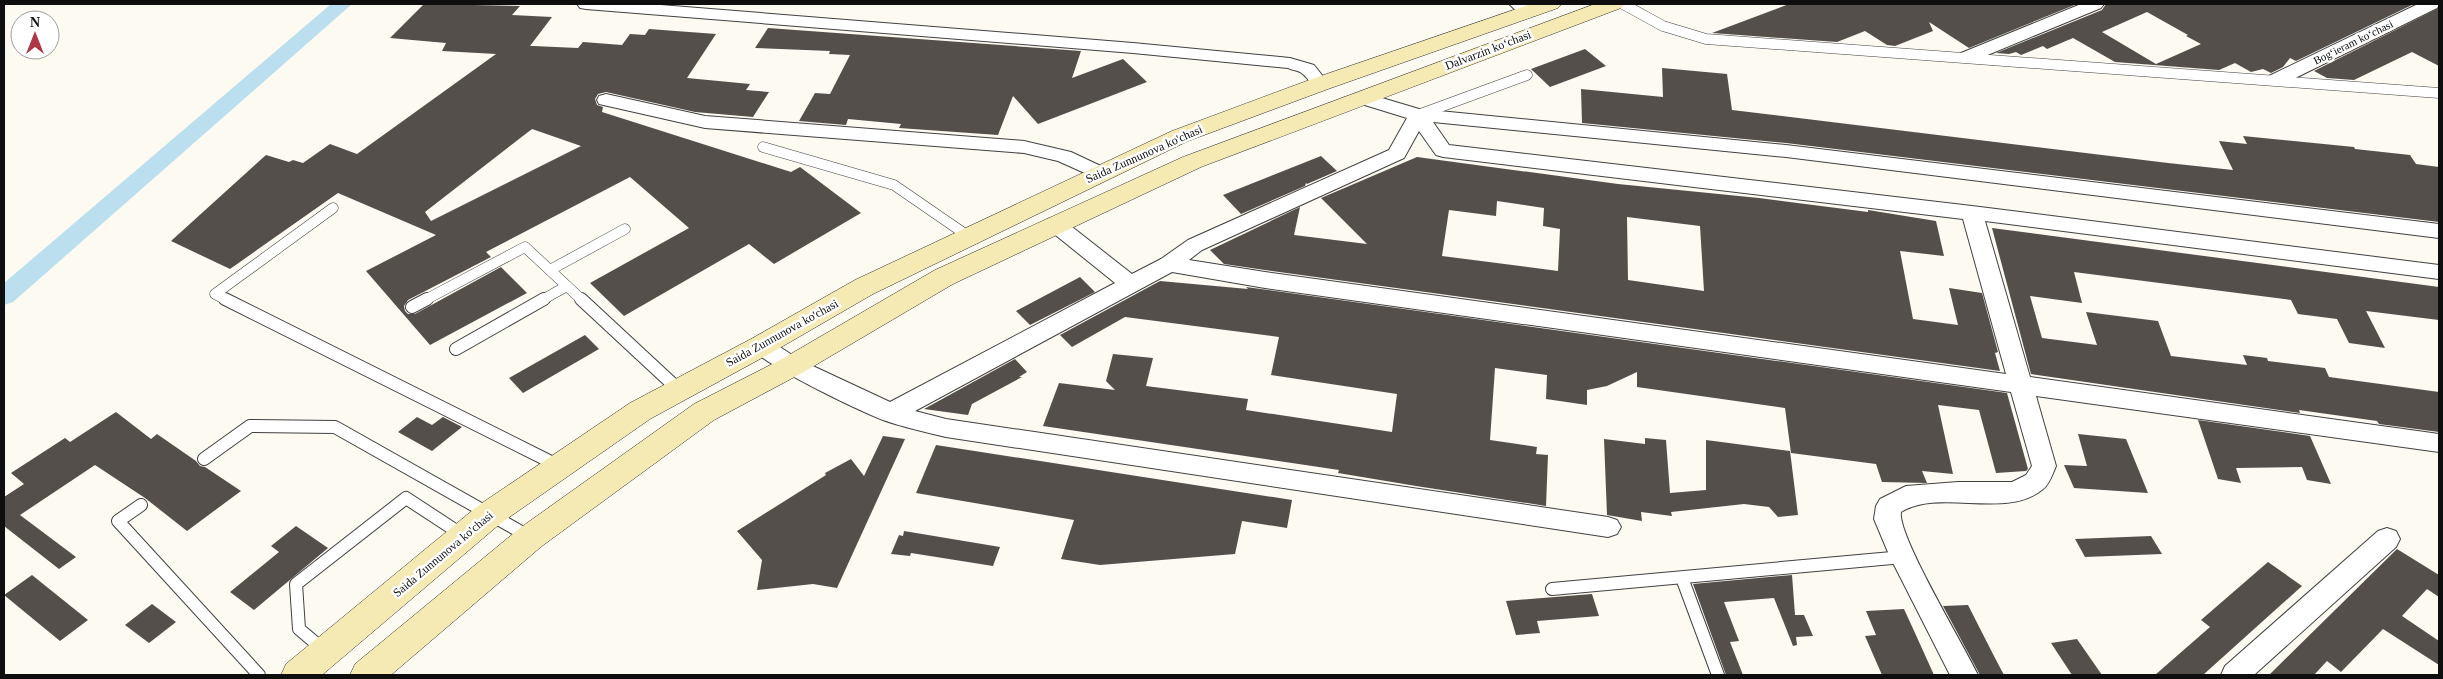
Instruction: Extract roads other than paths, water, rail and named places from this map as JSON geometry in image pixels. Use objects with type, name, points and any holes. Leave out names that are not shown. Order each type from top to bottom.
[{"type":"main road","name":"Dalvarzin koʻchasi","points":[[1320,84],[1522,8],[1551,4]]},
{"type":"main road","name":"Dalvarzin koʻchasi","points":[[1362,98],[1614,4]]},
{"type":"main road","name":"Saida Zunnunova ko'chasi","points":[[298,675],[490,514],[640,411],[761,346],[864,287],[968,236],[1166,142],[1320,84]]},
{"type":"main road","points":[[367,675],[447,606],[531,538],[704,412],[792,366],[944,277],[1055,224],[1192,162],[1362,98]]},
{"type":"main road","points":[[1166,142],[1192,162]]},
{"type":"main road","points":[[640,411],[671,435]]},
{"type":"street","points":[[586,4],[1123,47],[1290,63],[1308,69],[1320,84]]},
{"type":"street","points":[[1967,57],[2095,4]]},
{"type":"street","name":"Bogʻieram koʻchasi","points":[[2276,80],[2431,4]]},
{"type":"street","points":[[1362,98],[1418,115],[1786,151],[2439,231]]},
{"type":"street","points":[[606,100],[705,122],[1024,147],[1064,156],[1098,174]]},
{"type":"street","points":[[1418,115],[1443,152],[1972,213],[2439,272]]},
{"type":"street","points":[[890,413],[1170,264],[1195,245],[1397,154],[1418,115]]},
{"type":"street","points":[[1964,675],[1903,557],[1887,519],[1890,506],[1906,496],[1958,492],[2015,492],[2035,482],[2044,466],[1972,213]]},
{"type":"street","points":[[1055,224],[1130,284]]},
{"type":"street","points":[[1170,264],[1265,280],[2439,442]]},
{"type":"street","points":[[761,346],[792,366],[890,413],[946,428],[1608,527]]},
{"type":"street","points":[[2235,675],[2386,539]]},
{"type":"lane","points":[[1623,4],[1655,24],[1679,33],[1706,39],[2439,93]]},
{"type":"lane","points":[[1418,115],[1526,75]]},
{"type":"lane","points":[[763,146],[894,185],[968,236]]},
{"type":"lane","points":[[333,208],[215,294],[559,466]]},
{"type":"lane","points":[[550,270],[625,229]]},
{"type":"lane","points":[[412,307],[525,247],[679,390]]},
{"type":"lane","points":[[456,349],[567,286]]},
{"type":"lane","points":[[204,459],[250,426],[335,427],[531,538]]},
{"type":"lane","points":[[326,651],[298,629],[296,584],[406,498],[464,536]]},
{"type":"lane","points":[[140,505],[118,522],[259,675]]},
{"type":"lane","points":[[1552,589],[1903,557]]},
{"type":"lane","points":[[1682,578],[1718,675]]},
{"type":"waterway","points":[[4,296],[342,4]]}]
